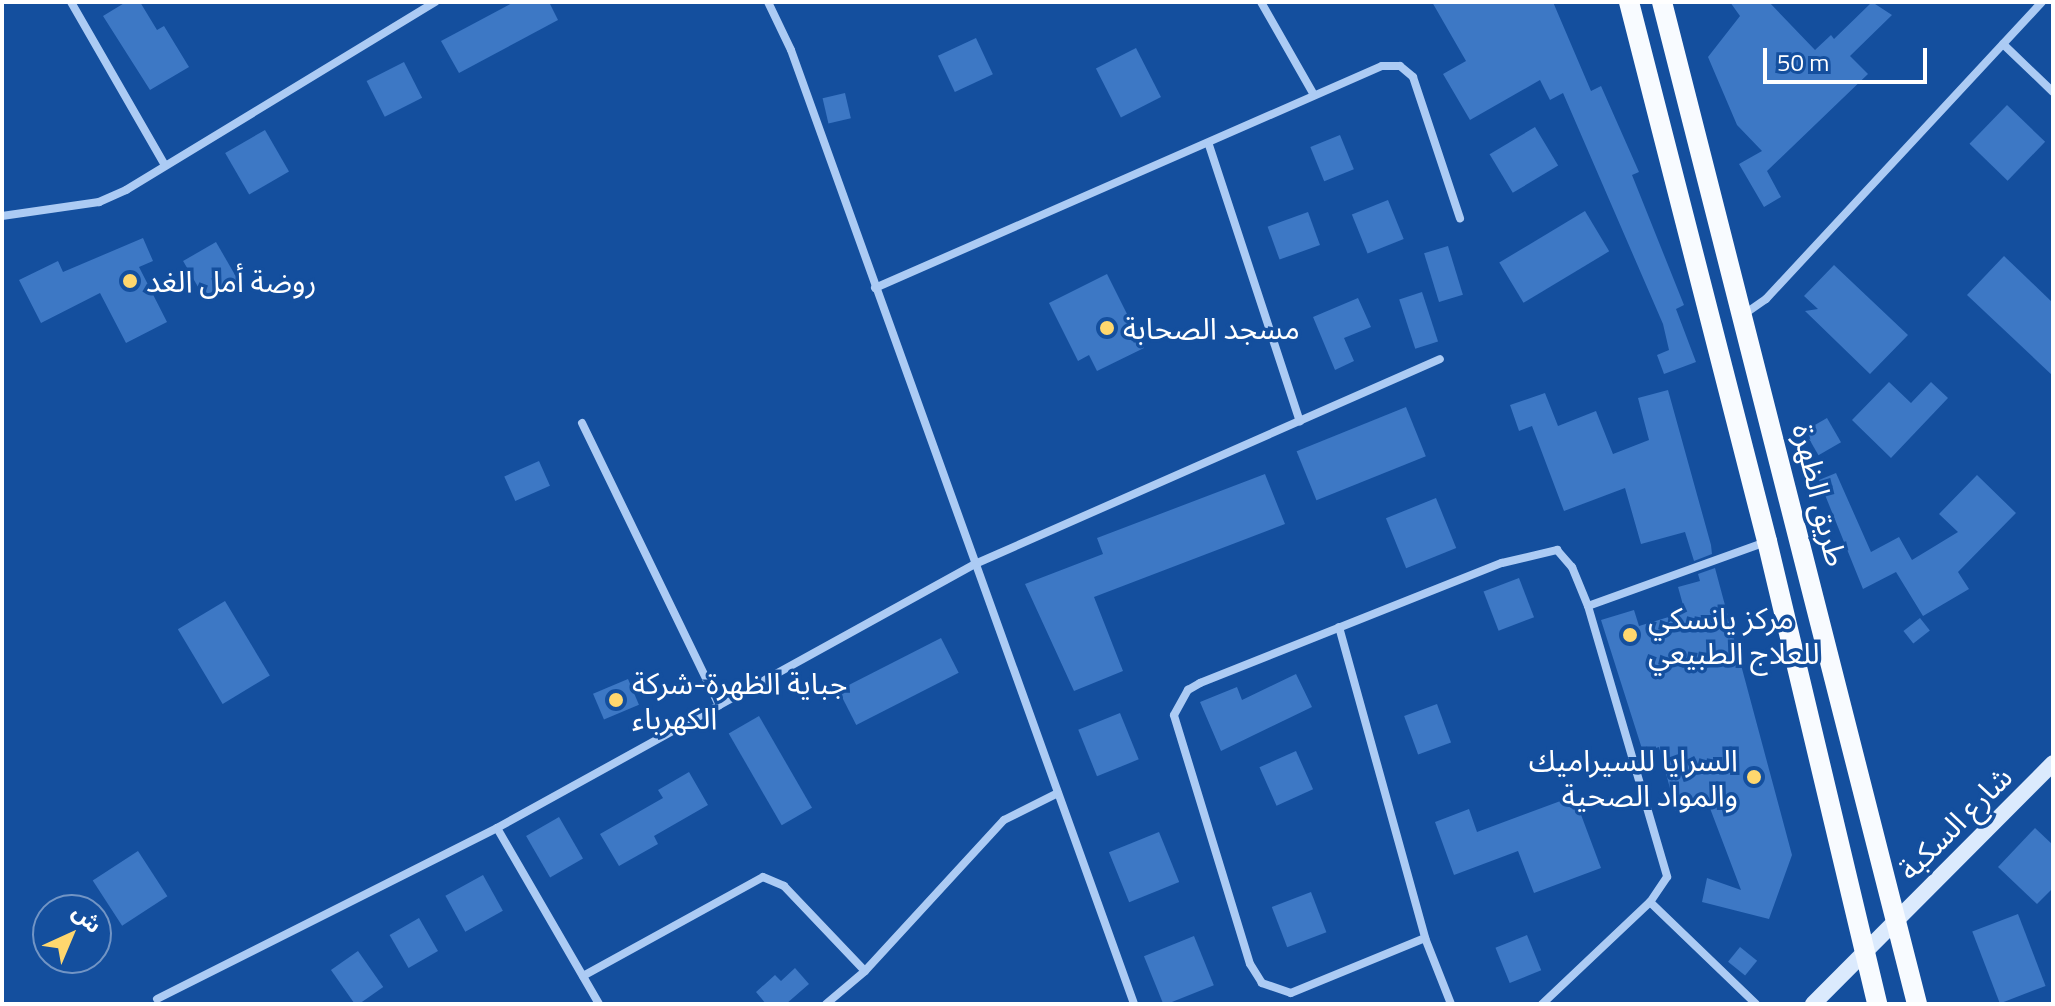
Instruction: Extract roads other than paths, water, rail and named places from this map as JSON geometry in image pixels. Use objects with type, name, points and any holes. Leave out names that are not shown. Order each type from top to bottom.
[{"type":"main road","name":"طريق الظهرة","points":[[1629,2],[1767,541],[1877,1004]]},
{"type":"main road","name":"طريق الظهرة","points":[[1662,2],[1917,1004]]},
{"type":"main road","name":"شارع السكبة","points":[[1813,1004],[2053,763]]},
{"type":"street","points":[[71,2],[164,164]]},
{"type":"street","points":[[2,216],[99,202],[435,2]]},
{"type":"street","points":[[768,2],[791,50],[1134,1004]]},
{"type":"street","points":[[1261,2],[1314,95]]},
{"type":"street","points":[[1742,315],[1766,299],[2042,2]]},
{"type":"street","points":[[2003,44],[2053,92]]},
{"type":"street","points":[[875,288],[1209,145],[1382,66],[1400,66],[1413,77],[1460,218]]},
{"type":"street","points":[[1209,145],[1300,421]]},
{"type":"street","points":[[157,999],[497,828],[975,564],[1440,359]]},
{"type":"street","points":[[582,423],[719,705]]},
{"type":"street","points":[[1588,606],[1767,541]]},
{"type":"street","points":[[1425,938],[1291,993],[1262,983],[1250,964],[1174,715],[1188,690],[1339,627],[1547,548],[1564,553],[1588,606],[1667,877],[1650,902],[1542,1004]]},
{"type":"street","points":[[1339,627],[1425,938],[1451,1004]]},
{"type":"street","points":[[826,1004],[865,971],[1004,820],[1058,793]]},
{"type":"street","points":[[497,828],[597,1003]]},
{"type":"street","points":[[583,976],[763,877],[784,886],[865,971]]},
{"type":"street","points":[[1650,902],[1756,1004]]},
{"type":"place","name":"روضة أمل الغد","points":[[130,281]]},
{"type":"place","name":"مسجد الصحابة","points":[[1107,328]]},
{"type":"place","name":"مركز يانسكي للعلاج الطبيعي","points":[[1630,635]]},
{"type":"place","name":"جباية الظهرة-شركة الكهرباء","points":[[616,700]]},
{"type":"place","name":"السرايا للسيراميك والمواد الصحية","points":[[1754,777]]}]
